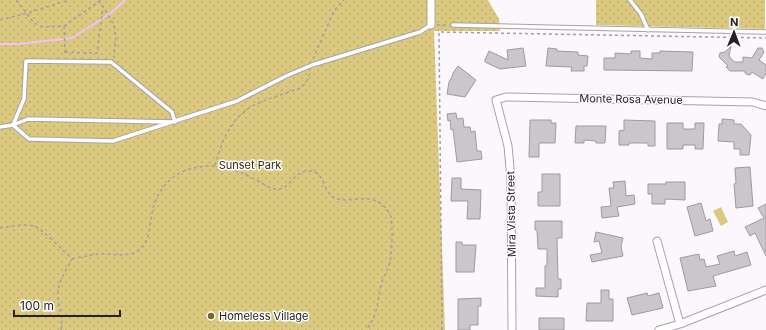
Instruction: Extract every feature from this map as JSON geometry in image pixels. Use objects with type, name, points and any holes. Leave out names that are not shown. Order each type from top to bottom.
[{"type":"street","points":[[431,0],[431,25]]},
{"type":"street","name":"Monte Rosa Avenue","points":[[496,100],[506,97],[745,101],[758,102],[766,106]]},
{"type":"street","name":"Mira Vista Street","points":[[496,100],[508,146],[511,179],[512,330]]},
{"type":"street","points":[[658,241],[680,324]]},
{"type":"street","points":[[660,330],[680,324],[766,290]]},
{"type":"lane","points":[[630,0],[641,14],[648,30]]},
{"type":"lane","points":[[13,125],[29,139],[113,141],[237,102],[286,76],[312,65],[420,32],[431,25]]},
{"type":"lane","points":[[453,25],[766,32]]},
{"type":"lane","points":[[13,125],[24,99],[26,61],[111,62],[172,112],[175,122]]},
{"type":"lane","points":[[0,127],[13,125],[28,119],[175,122]]},
{"type":"path","points":[[16,0],[38,26],[64,26],[99,1],[114,25],[116,37],[114,57]]},
{"type":"path","points":[[0,20],[70,0]]},
{"type":"path","points":[[64,26],[65,52],[97,53],[103,7]]},
{"type":"path","points":[[431,25],[453,25]]},
{"type":"path","points":[[72,259],[100,254],[123,254],[137,251],[145,244],[152,209],[160,191],[177,174],[189,169],[215,165],[228,167],[239,171],[268,187],[279,189],[284,187],[300,172],[310,170],[318,174],[329,194],[333,197],[341,199],[365,198],[376,200],[382,203],[391,218],[390,263],[382,283],[376,314],[366,330]]},
{"type":"path","points":[[0,228],[25,225],[35,226],[72,259]]},
{"type":"path","points":[[61,330],[58,293],[63,276],[72,259]]},
{"type":"green space","name":"Sunset Park","points":[[0,0],[488,0],[499,19],[500,31],[434,31],[445,330],[0,330]]},
{"type":"green space","points":[[596,0],[765,0],[765,29],[596,25]]},
{"type":"green space","points":[[721,207],[728,222],[721,226],[713,211]]},
{"type":"building","points":[[731,46],[729,56],[734,62],[743,62],[743,57],[752,58],[758,48],[762,48],[764,52],[759,60],[766,65],[766,73],[763,79],[752,72],[750,75],[746,74],[744,71],[730,71],[726,67],[728,66],[719,57],[720,53],[725,52]]},
{"type":"building","points":[[523,48],[526,66],[500,69],[485,62],[489,51],[508,60],[507,50]]},
{"type":"building","points":[[548,48],[557,49],[557,51],[578,52],[578,55],[588,56],[587,66],[584,66],[584,71],[571,71],[572,67],[546,66]]},
{"type":"building","points":[[631,51],[640,51],[640,58],[652,59],[652,53],[660,53],[660,51],[693,52],[692,71],[604,70],[604,58],[615,58],[615,53],[631,54]]},
{"type":"building","points":[[458,66],[476,80],[465,97],[447,94],[449,82]]},
{"type":"building","points":[[456,113],[457,119],[463,118],[464,127],[470,127],[471,132],[475,131],[477,151],[481,151],[482,159],[457,162],[453,129],[451,130],[450,120],[448,121],[447,114]]},
{"type":"building","points":[[722,119],[734,120],[734,124],[741,124],[751,135],[749,155],[740,155],[740,149],[734,149],[734,142],[718,141],[719,124],[722,124]]},
{"type":"building","points":[[530,120],[551,120],[551,123],[556,123],[555,143],[539,143],[539,157],[529,157]]},
{"type":"building","points":[[624,120],[655,121],[655,146],[648,146],[648,143],[629,143],[629,145],[619,145],[619,131],[624,130]]},
{"type":"building","points":[[667,123],[683,123],[683,129],[695,129],[695,123],[704,123],[703,149],[695,149],[695,145],[683,145],[683,149],[667,149]]},
{"type":"building","points":[[576,126],[606,126],[605,143],[596,143],[596,141],[584,140],[584,143],[575,143]]},
{"type":"building","points":[[750,167],[753,206],[736,208],[734,184],[736,183],[735,168]]},
{"type":"building","points":[[542,174],[560,174],[560,206],[538,206],[538,192],[542,192]]},
{"type":"building","points":[[452,178],[461,178],[461,189],[481,190],[480,219],[467,219],[468,201],[451,201]]},
{"type":"building","points":[[625,181],[626,196],[634,195],[635,204],[617,207],[619,216],[602,218],[601,207],[611,206],[609,188],[614,188],[613,182]]},
{"type":"building","points":[[666,182],[685,182],[685,200],[665,199],[665,204],[652,204],[652,194],[648,194],[648,184],[666,184]]},
{"type":"building","points":[[701,203],[706,221],[710,219],[713,231],[695,236],[687,207]]},
{"type":"building","points":[[766,204],[766,256],[755,233],[750,236],[745,227],[764,218],[758,208]]},
{"type":"building","points":[[535,221],[562,221],[562,238],[557,238],[558,279],[561,279],[561,289],[558,289],[558,297],[536,296],[536,288],[545,288],[547,249],[538,249]]},
{"type":"building","points":[[596,232],[623,238],[621,246],[623,256],[592,262],[590,255],[602,253],[599,241],[594,242]]},
{"type":"building","points":[[456,242],[462,242],[462,245],[476,245],[474,272],[456,272]]},
{"type":"building","points":[[734,251],[735,256],[747,252],[751,265],[713,276],[716,286],[688,291],[680,258],[699,254],[700,260],[704,259],[706,267],[720,264],[717,256]]},
{"type":"building","points":[[601,290],[609,290],[609,299],[613,299],[613,321],[586,321],[587,303],[601,303]]},
{"type":"building","points":[[647,293],[648,296],[659,293],[663,308],[632,315],[627,298]]},
{"type":"building","points":[[481,298],[481,306],[478,306],[478,325],[470,325],[470,330],[458,330],[458,299]]},
{"type":"building","points":[[539,318],[564,318],[564,330],[539,330]]},
{"type":"waterway","points":[[0,44],[17,44],[72,38],[111,13],[125,0]]},
{"type":"place","name":"Homeless Village","points":[[211,316]]}]
